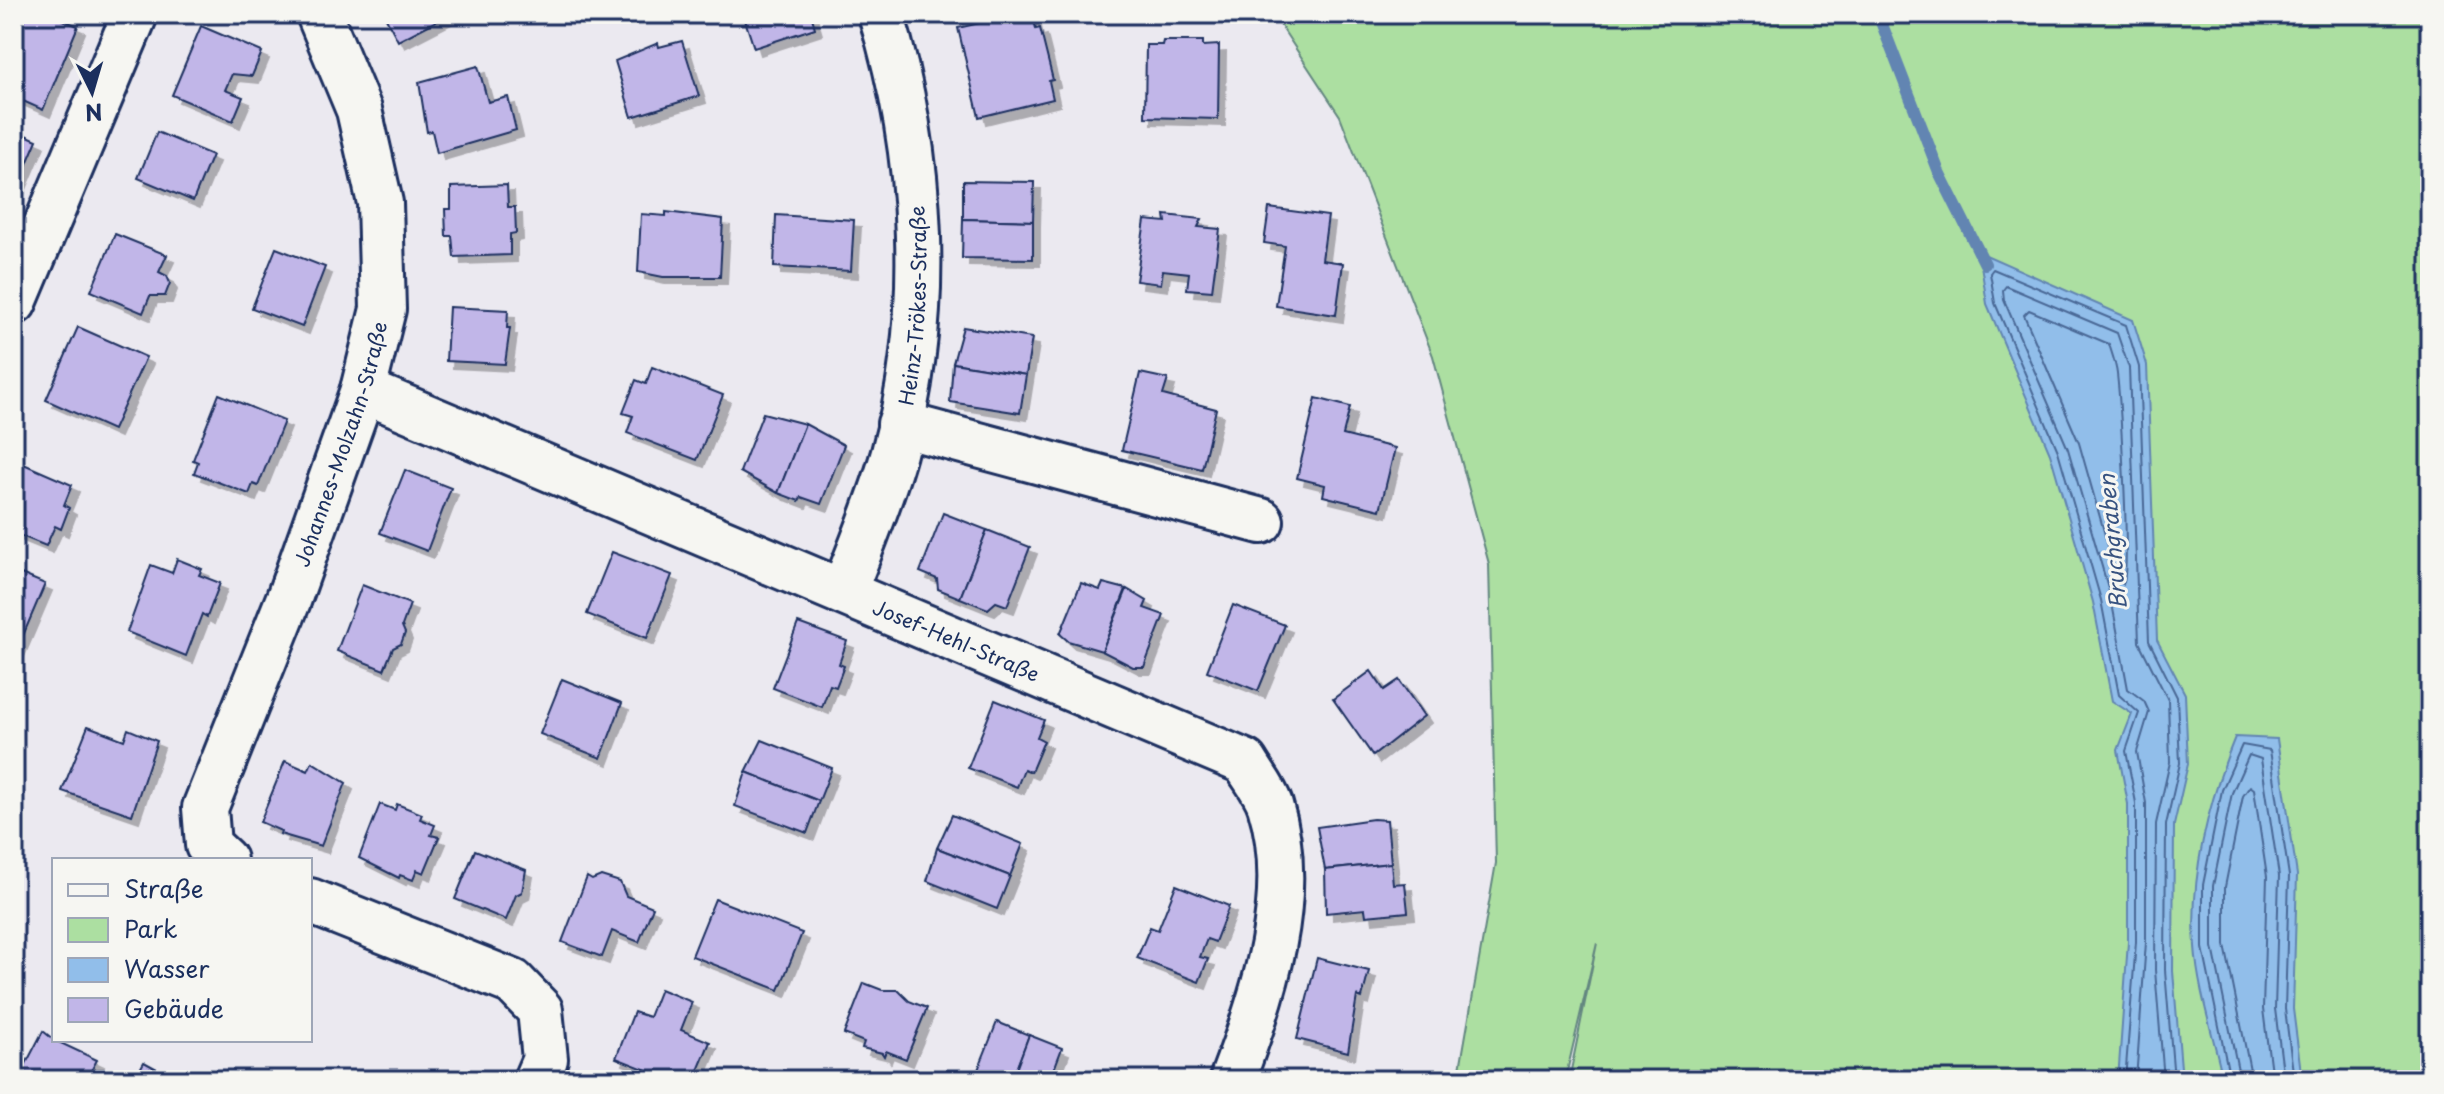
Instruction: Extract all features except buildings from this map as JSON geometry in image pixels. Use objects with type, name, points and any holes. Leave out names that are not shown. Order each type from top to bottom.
[{"type":"street","points":[[14,302],[135,14]]},
{"type":"street","name":"Johannes-Molzahn-Straße","points":[[222,858],[208,845],[205,808],[289,598],[363,390],[383,309],[380,203],[359,110],[319,14]]},
{"type":"street","name":"Heinz-Trökes-Straße","points":[[844,591],[893,454],[910,375],[917,295],[917,190],[894,54],[881,14]]},
{"type":"street","name":"Josef-Hehl-Straße","points":[[363,390],[1245,762],[1269,803],[1280,854],[1277,916],[1262,1000],[1232,1080]]},
{"type":"street","points":[[900,424],[1261,521]]},
{"type":"street","points":[[312,902],[513,982],[540,1010],[545,1059],[536,1080]]},
{"type":"green space","points":[[1273,14],[2430,14],[2430,1080],[1569,1080],[1597,943],[1565,1080],[1458,1080],[1496,863],[1489,564],[1433,356],[1340,116]]},
{"type":"water","points":[[1979,252],[2133,320],[2147,365],[2157,640],[2185,694],[2188,764],[2174,825],[2173,971],[2182,1080],[2118,1080],[2128,942],[2128,804],[2118,750],[2132,714],[2112,701],[2093,602],[2050,453],[1987,304]]},
{"type":"water","points":[[2235,737],[2277,739],[2297,875],[2293,1009],[2302,1080],[2223,1080],[2199,980],[2194,920],[2198,866],[2209,813]]},
{"type":"waterway","name":"Bruchgraben","points":[[1878,14],[1939,172],[1985,264]]}]
